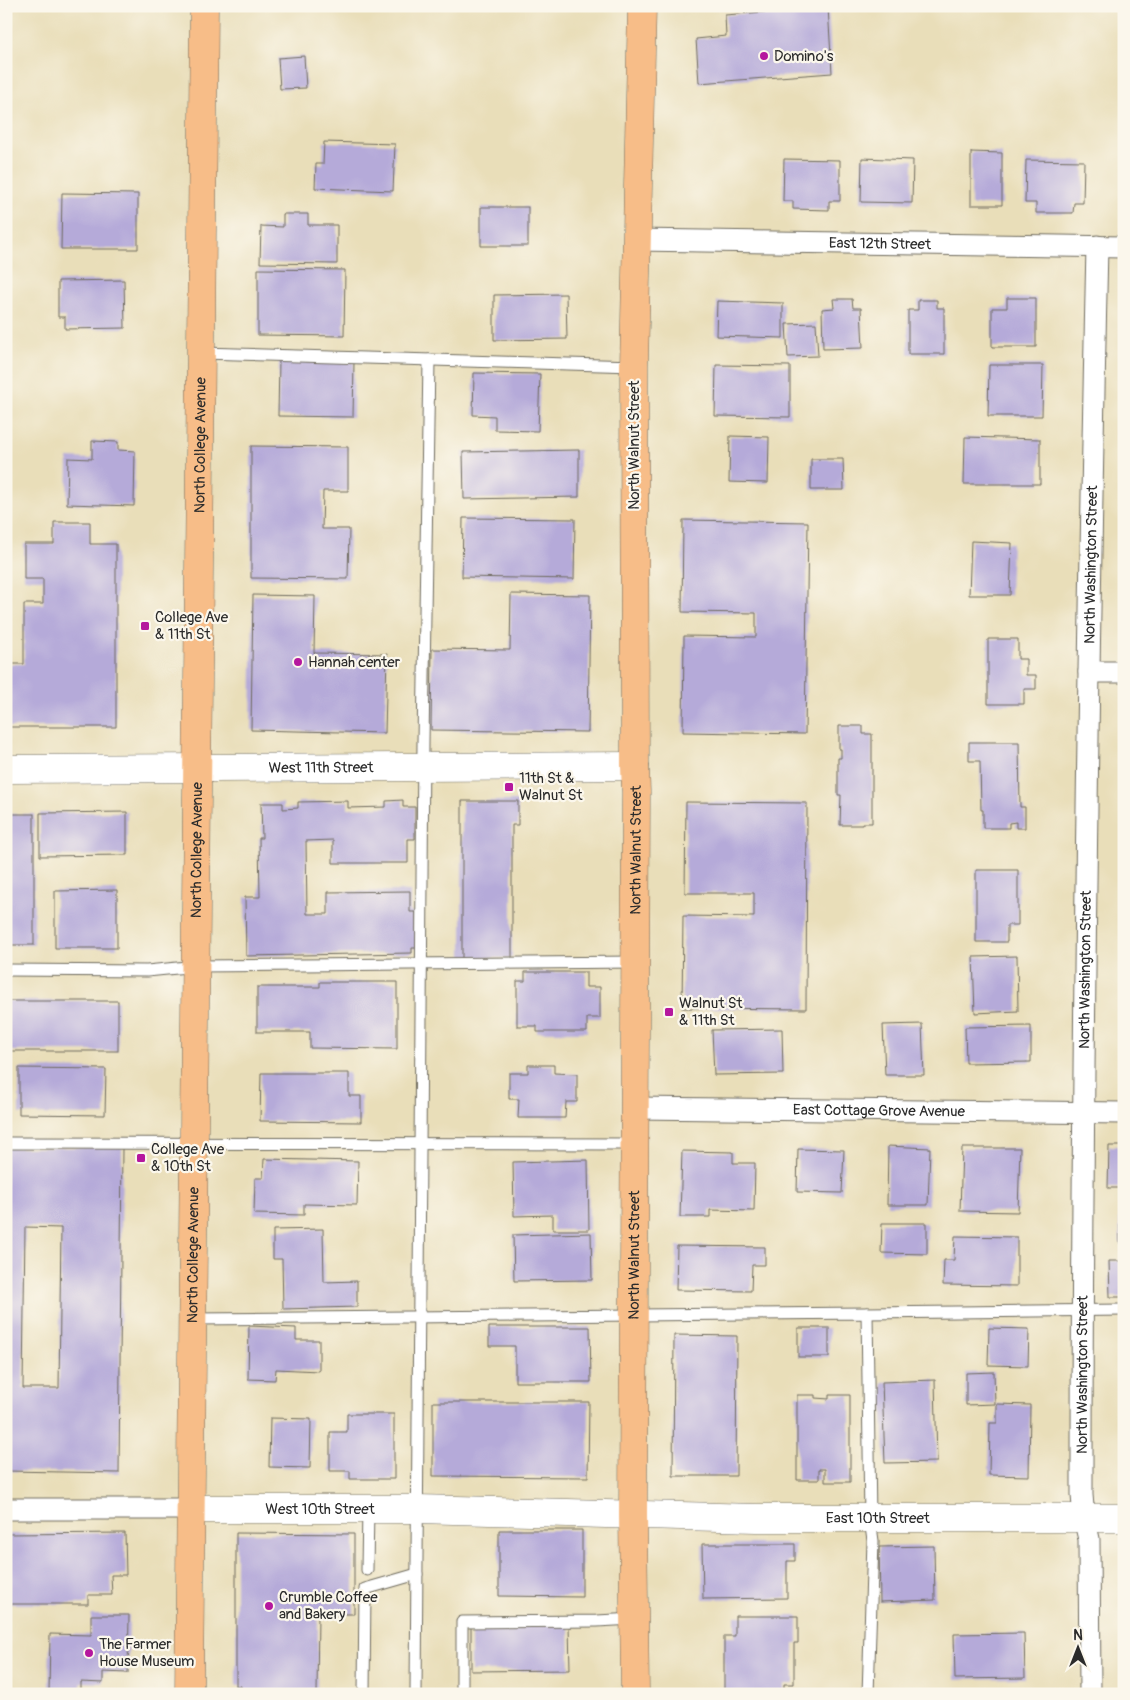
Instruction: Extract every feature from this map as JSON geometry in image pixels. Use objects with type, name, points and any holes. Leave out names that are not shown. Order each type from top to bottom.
[{"type":"main road","name":"North College Avenue","points":[[189,1694],[197,966],[204,6]]},
{"type":"main road","name":"North Walnut Street","points":[[635,1694],[633,1514],[636,792],[634,366],[642,6]]},
{"type":"street","name":"East 12th Street","points":[[636,240],[1124,247]]},
{"type":"street","name":"North Washington Street","points":[[1090,1694],[1089,1539],[1084,1518],[1082,1495],[1089,672],[1097,246]]},
{"type":"street","points":[[1089,672],[1124,672]]},
{"type":"street","name":"West 11th Street","points":[[6,769],[635,766]]},
{"type":"street","name":"East Cottage Grove Avenue","points":[[634,1108],[1124,1113]]},
{"type":"street","name":"West 10th Street","points":[[6,1509],[417,1509],[633,1514]]},
{"type":"street","name":"East 10th Street","points":[[633,1514],[870,1519],[1124,1518]]},
{"type":"lane","points":[[202,353],[634,366]]},
{"type":"lane","points":[[416,1694],[423,766],[430,360]]},
{"type":"lane","points":[[6,970],[146,971],[197,966],[635,962]]},
{"type":"lane","points":[[6,1143],[634,1144]]},
{"type":"lane","points":[[193,1319],[1124,1310]]},
{"type":"lane","points":[[867,1313],[870,1519],[873,1541],[868,1694]]},
{"type":"lane","points":[[367,1570],[368,1509]]},
{"type":"lane","points":[[364,1694],[365,1589],[416,1574]]},
{"type":"lane","points":[[462,1694],[462,1622],[634,1619]]},
{"type":"building","name":"Domino's","points":[[828,7],[832,73],[699,83],[696,39],[726,36],[725,15]]},
{"type":"building","points":[[304,56],[306,88],[280,89],[278,58]]},
{"type":"building","points":[[324,142],[395,144],[393,191],[315,188],[316,164],[323,164]]},
{"type":"building","points":[[971,152],[1002,153],[1002,205],[971,205]]},
{"type":"building","points":[[862,158],[913,160],[912,203],[861,202]]},
{"type":"building","points":[[784,159],[840,160],[840,201],[829,201],[829,210],[793,209],[793,201],[783,201]]},
{"type":"building","points":[[1026,160],[1084,161],[1083,203],[1074,203],[1073,213],[1036,213],[1036,203],[1025,203]]},
{"type":"building","points":[[62,193],[138,194],[138,249],[61,249]]},
{"type":"building","points":[[481,207],[528,207],[528,246],[481,246]]},
{"type":"building","points":[[283,214],[308,214],[308,225],[337,225],[337,264],[260,263],[261,226],[283,227]]},
{"type":"building","points":[[258,269],[345,270],[344,336],[258,335]]},
{"type":"building","points":[[124,280],[125,328],[65,329],[65,317],[58,317],[58,281]]},
{"type":"building","points":[[566,294],[567,339],[494,340],[494,295]]},
{"type":"building","points":[[1007,298],[1036,298],[1036,347],[992,347],[992,308],[1007,308]]},
{"type":"building","points":[[833,299],[852,299],[853,308],[861,308],[863,348],[823,349],[822,309],[834,308]]},
{"type":"building","points":[[918,300],[937,300],[937,308],[944,308],[944,354],[908,354],[908,310],[918,310]]},
{"type":"building","points":[[717,301],[783,303],[783,338],[716,336]]},
{"type":"building","points":[[816,323],[818,356],[788,357],[786,324]]},
{"type":"building","points":[[279,360],[354,362],[353,417],[278,416]]},
{"type":"building","points":[[716,365],[790,366],[790,417],[715,416]]},
{"type":"building","points":[[989,365],[1043,365],[1042,416],[988,416]]},
{"type":"building","points":[[474,373],[540,374],[538,431],[495,430],[495,416],[473,415]]},
{"type":"building","points":[[730,436],[769,437],[768,483],[729,482]]},
{"type":"building","points":[[965,437],[1040,439],[1040,484],[964,484]]},
{"type":"building","points":[[92,441],[118,442],[118,450],[135,451],[134,506],[67,504],[68,458],[92,459]]},
{"type":"building","points":[[251,446],[348,447],[348,491],[323,491],[322,529],[349,529],[348,579],[251,578]]},
{"type":"building","points":[[579,450],[579,497],[464,499],[463,452]]},
{"type":"building","points":[[811,459],[843,459],[844,490],[811,490]]},
{"type":"building","points":[[463,518],[575,519],[574,579],[462,577]]},
{"type":"building","points":[[683,520],[808,522],[805,734],[683,732],[684,636],[756,637],[756,613],[682,612]]},
{"type":"building","points":[[54,522],[90,522],[90,544],[116,544],[116,727],[6,727],[6,664],[24,664],[24,604],[43,604],[43,579],[24,579],[24,544],[54,544]]},
{"type":"building","points":[[971,541],[1012,543],[1010,595],[969,595]]},
{"type":"building","points":[[511,594],[590,595],[588,732],[431,730],[432,649],[510,650]]},
{"type":"building","points":[[253,595],[315,596],[314,653],[387,654],[385,733],[251,730]]},
{"type":"building","points":[[988,639],[1018,639],[1018,659],[1026,659],[1026,675],[1036,675],[1036,689],[1024,689],[1024,704],[988,704]]},
{"type":"building","points":[[839,726],[863,726],[863,734],[872,734],[872,823],[840,825],[841,795],[838,795],[838,758],[841,758],[841,749],[839,749]]},
{"type":"building","points":[[969,742],[1019,742],[1020,807],[1025,807],[1025,828],[1016,828],[1016,822],[1009,823],[1009,828],[983,828],[980,761],[969,761]]},
{"type":"building","points":[[403,800],[403,807],[415,807],[415,839],[408,839],[408,863],[333,863],[333,840],[306,841],[307,914],[328,914],[328,892],[410,891],[410,912],[416,912],[417,948],[412,948],[412,953],[246,956],[245,897],[260,897],[259,838],[262,838],[261,803],[283,803],[283,809],[298,808],[298,802],[348,801],[348,808],[386,807],[386,801]]},
{"type":"building","points":[[462,801],[518,801],[518,825],[512,825],[512,958],[462,958]]},
{"type":"building","points":[[686,802],[807,803],[806,1009],[682,1008],[683,916],[754,917],[754,893],[685,893]]},
{"type":"building","points":[[127,812],[127,855],[40,856],[40,813]]},
{"type":"building","points":[[6,814],[34,814],[34,945],[6,945]]},
{"type":"building","points":[[976,870],[1018,870],[1018,925],[1007,925],[1007,942],[976,942]]},
{"type":"building","points":[[117,890],[117,948],[55,948],[55,891]]},
{"type":"building","points":[[1017,956],[1018,1011],[975,1013],[973,957]]},
{"type":"building","points":[[525,972],[586,972],[586,987],[600,987],[600,1018],[587,1018],[587,1032],[537,1032],[537,1026],[517,1026],[517,981],[525,981]]},
{"type":"building","points":[[320,982],[397,982],[397,1049],[310,1048],[310,1032],[257,1032],[257,987],[320,987]]},
{"type":"building","points":[[6,1001],[118,1001],[118,1051],[6,1051]]},
{"type":"building","points":[[922,1024],[924,1075],[885,1075],[883,1025]]},
{"type":"building","points":[[1031,1026],[1031,1062],[966,1063],[965,1027]]},
{"type":"building","points":[[782,1029],[783,1074],[714,1075],[712,1030]]},
{"type":"building","points":[[528,1065],[554,1065],[554,1073],[577,1074],[577,1102],[566,1102],[565,1118],[518,1118],[519,1099],[509,1099],[509,1073],[528,1073]]},
{"type":"building","points":[[19,1068],[106,1069],[105,1115],[19,1114]]},
{"type":"building","points":[[261,1073],[349,1073],[349,1096],[361,1096],[361,1122],[260,1121]]},
{"type":"building","points":[[888,1146],[930,1148],[928,1205],[887,1205]]},
{"type":"building","points":[[1109,1146],[1124,1146],[1124,1188],[1108,1188]]},
{"type":"building","points":[[122,1147],[119,1473],[6,1471],[6,1148]],"holes":[[[25,1227],[61,1228],[59,1388],[23,1388]]]},
{"type":"building","points":[[962,1148],[1020,1148],[1018,1212],[960,1211]]},
{"type":"building","points":[[798,1149],[844,1150],[842,1193],[797,1192]]},
{"type":"building","points":[[682,1151],[733,1152],[733,1163],[755,1163],[754,1211],[710,1210],[710,1217],[680,1217]]},
{"type":"building","points":[[264,1159],[358,1161],[357,1205],[304,1204],[304,1215],[254,1214],[255,1178],[263,1178]]},
{"type":"building","points":[[588,1160],[589,1230],[553,1230],[553,1215],[514,1216],[513,1162]]},
{"type":"building","points":[[1119,1204],[1124,1204],[1124,1243],[1120,1243]]},
{"type":"building","points":[[882,1223],[927,1223],[927,1254],[881,1253]]},
{"type":"building","points":[[323,1229],[324,1282],[357,1281],[357,1307],[283,1309],[282,1259],[273,1259],[273,1230]]},
{"type":"building","points":[[591,1233],[592,1280],[514,1281],[513,1235]]},
{"type":"building","points":[[955,1236],[1017,1237],[1017,1286],[943,1285],[944,1260],[954,1260]]},
{"type":"building","points":[[677,1246],[765,1247],[765,1265],[752,1265],[751,1291],[676,1290]]},
{"type":"building","points":[[1109,1261],[1124,1261],[1124,1297],[1110,1297]]},
{"type":"building","points":[[249,1326],[296,1328],[296,1340],[319,1340],[319,1371],[276,1369],[275,1380],[248,1379]]},
{"type":"building","points":[[489,1327],[590,1327],[591,1382],[515,1382],[515,1346],[489,1346]]},
{"type":"building","points":[[798,1328],[829,1328],[829,1357],[798,1357]]},
{"type":"building","points":[[989,1328],[1029,1329],[1028,1366],[988,1365]]},
{"type":"building","points":[[674,1335],[737,1336],[736,1476],[673,1476]]},
{"type":"building","points":[[994,1372],[995,1404],[966,1405],[966,1373]]},
{"type":"building","points":[[935,1380],[937,1462],[885,1463],[882,1382]]},
{"type":"building","points":[[797,1395],[815,1395],[815,1398],[829,1399],[829,1395],[850,1395],[850,1482],[825,1482],[825,1469],[819,1469],[819,1480],[797,1480]]},
{"type":"building","points":[[433,1402],[589,1402],[588,1477],[433,1476]]},
{"type":"building","points":[[997,1404],[1030,1405],[1029,1476],[989,1475],[990,1423],[997,1423]]},
{"type":"building","points":[[347,1414],[394,1414],[394,1479],[350,1479],[350,1471],[330,1471],[330,1432],[347,1432]]},
{"type":"building","points":[[270,1418],[311,1419],[310,1468],[269,1467]]},
{"type":"building","points":[[499,1530],[582,1530],[582,1597],[499,1596]]},
{"type":"building","points":[[125,1533],[126,1575],[111,1575],[112,1595],[88,1595],[88,1604],[6,1604],[6,1534]]},
{"type":"building","points":[[236,1533],[354,1534],[354,1614],[318,1614],[317,1694],[241,1694],[241,1686],[236,1686]]},
{"type":"building","points":[[702,1544],[795,1544],[795,1561],[787,1561],[787,1598],[703,1599]]},
{"type":"building","points":[[934,1546],[935,1600],[880,1602],[879,1547]]},
{"type":"building","name":"The Farmer House Museum","points":[[91,1615],[129,1615],[128,1673],[103,1672],[103,1683],[81,1682],[81,1694],[49,1693],[50,1634],[91,1635]]},
{"type":"building","points":[[735,1616],[798,1616],[798,1643],[794,1643],[794,1684],[784,1684],[784,1694],[724,1694],[724,1636],[735,1636]]},
{"type":"building","points":[[569,1625],[570,1670],[471,1671],[471,1626]]},
{"type":"building","points":[[1024,1633],[1025,1678],[955,1679],[954,1634]]},
{"type":"place","name":"Domino's","points":[[764,56]]},
{"type":"place","name":"College Ave & 11th St","points":[[145,626]]},
{"type":"place","name":"Hannah center","points":[[298,662]]},
{"type":"place","name":"11th St & Walnut St","points":[[509,787]]},
{"type":"place","name":"Walnut St & 11th St","points":[[669,1012]]},
{"type":"place","name":"College Ave & 10th St","points":[[141,1158]]},
{"type":"place","name":"Crumble Coffee and Bakery","points":[[269,1606]]},
{"type":"place","name":"The Farmer House Museum","points":[[89,1653]]}]
